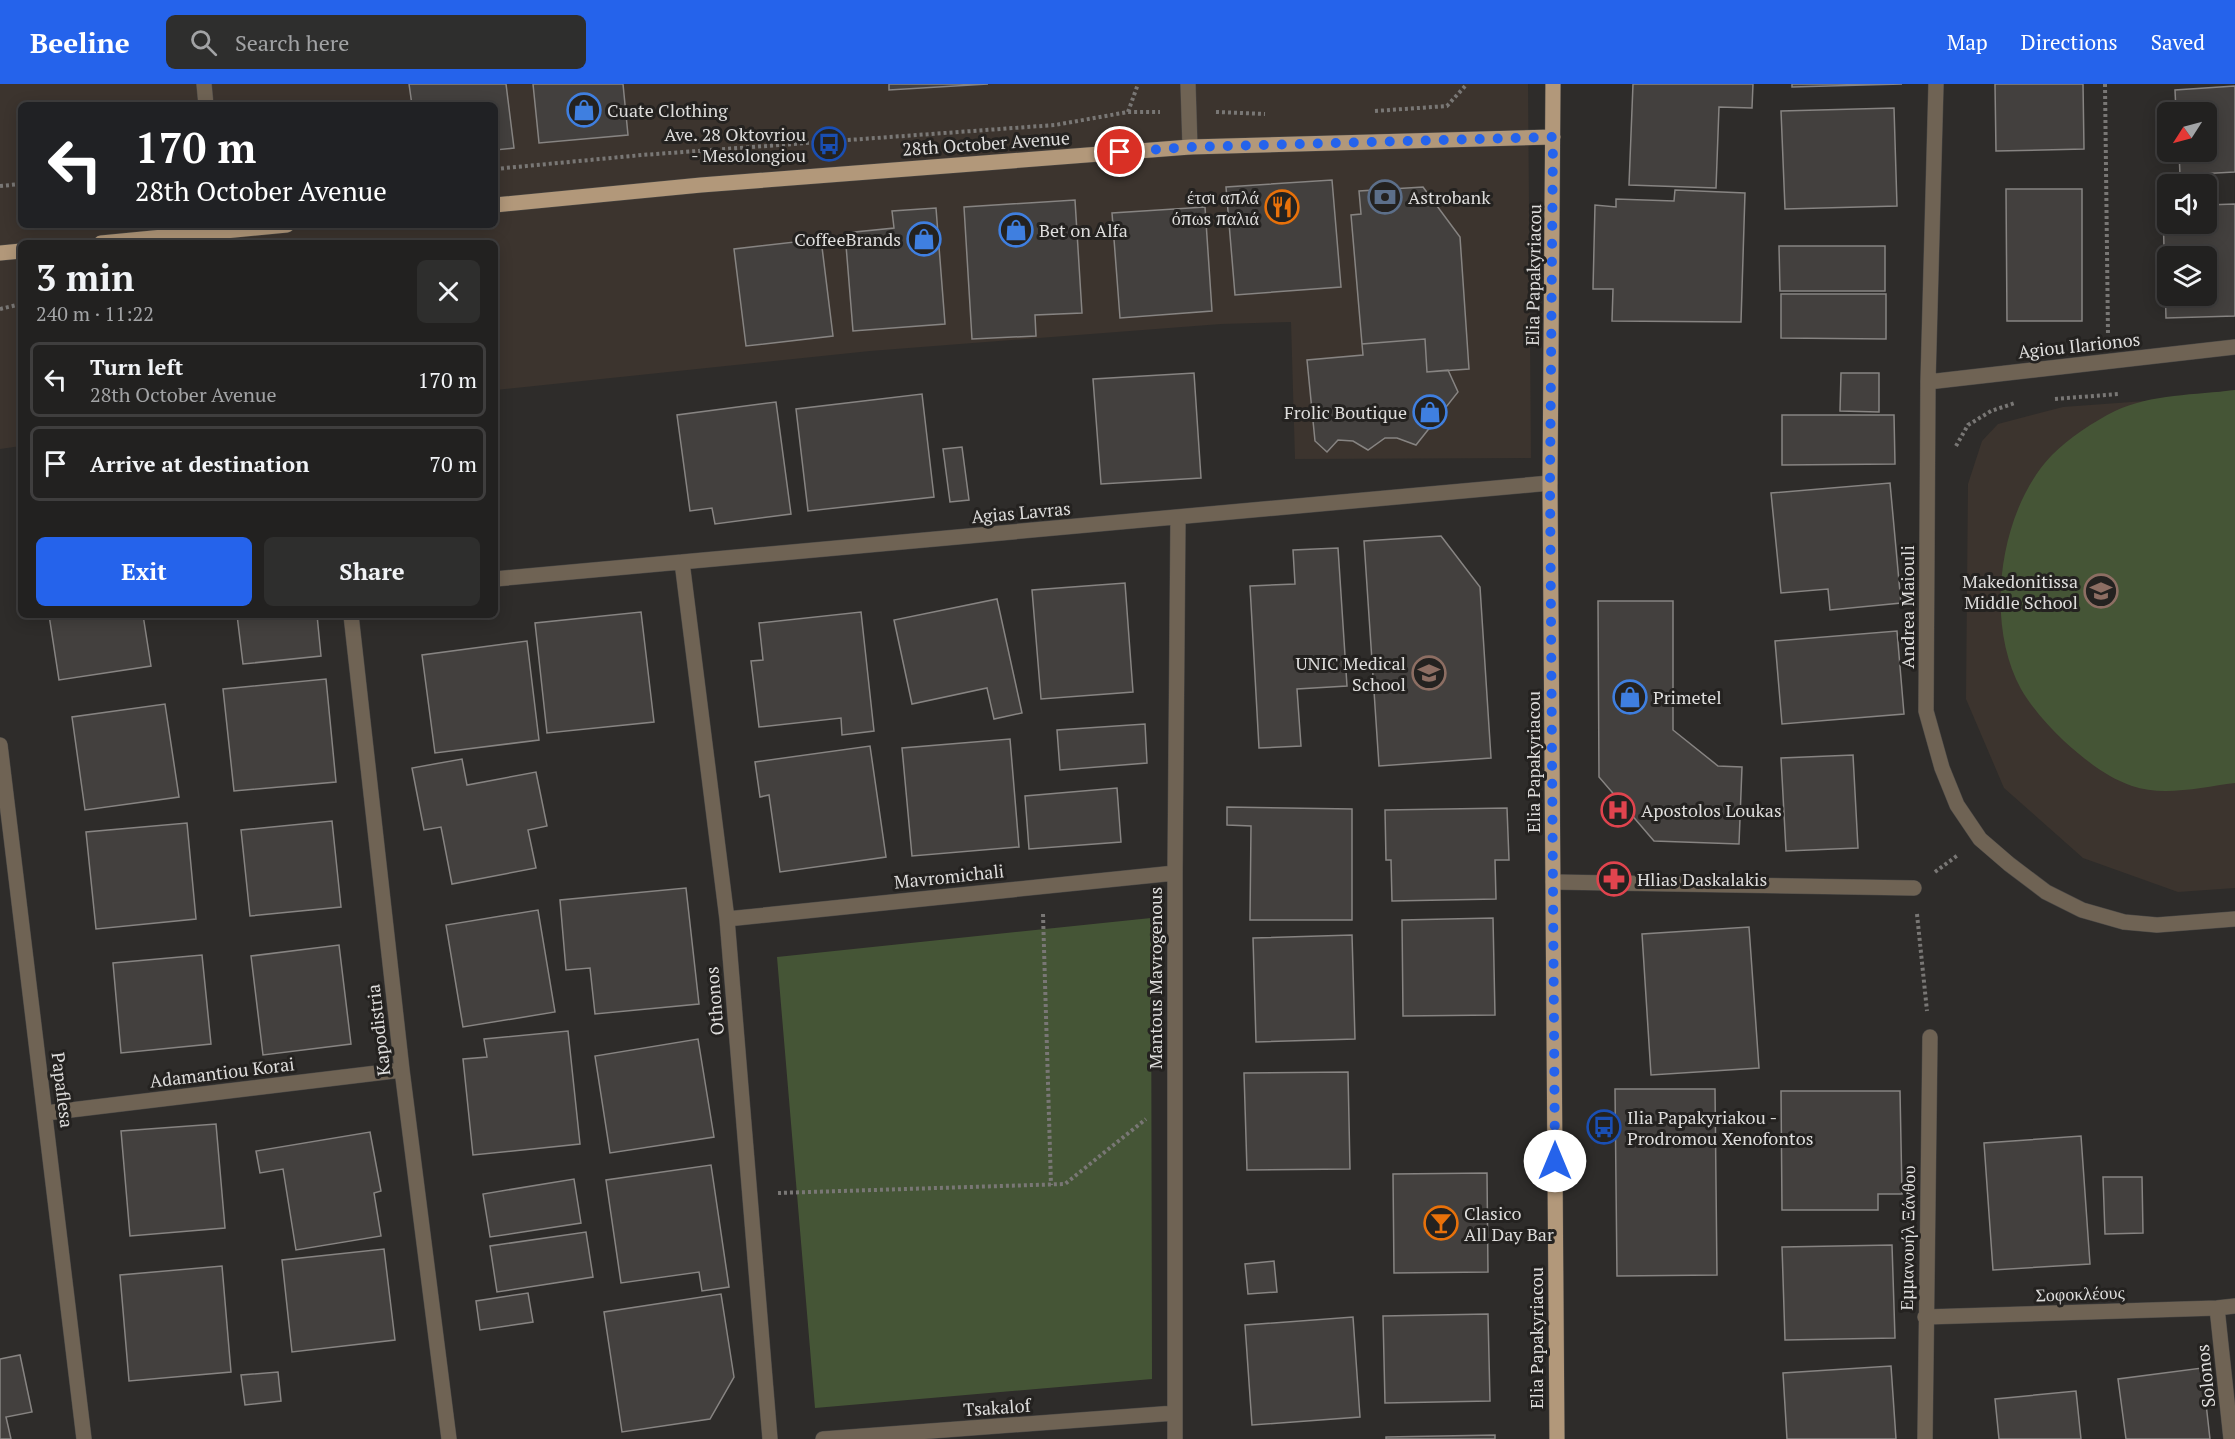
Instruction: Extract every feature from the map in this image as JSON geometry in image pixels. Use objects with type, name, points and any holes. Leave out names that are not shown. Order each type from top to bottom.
[{"type":"main road","name":"Elia Papakyriacou","points":[[1553,84],[1550,483],[1557,1439]]},
{"type":"main road","name":"28th October Avenue","points":[[498,205],[701,185],[1190,147],[1553,137]]},
{"type":"main road","points":[[125,240],[222,228]]},
{"type":"main road","points":[[0,253],[18,251]]},
{"type":"street","points":[[204,84],[207,102]]},
{"type":"street","points":[[1188,84],[1190,147]]},
{"type":"street","name":"Andrea Maiouli","points":[[1936,84],[1928,382],[1926,711],[1941,768],[1953,796],[1980,839],[2008,864],[2046,892],[2082,910],[2124,922],[2157,925],[2235,919]]},
{"type":"street","name":"Agiou Ilarionos","points":[[1928,382],[2235,347]]},
{"type":"street","name":"Agias Lavras","points":[[498,579],[1550,483]]},
{"type":"street","name":"Mantous Mavrogenous","points":[[1175,1439],[1175,873],[1178,518]]},
{"type":"street","name":"Othonos","points":[[682,562],[727,919],[770,1439]]},
{"type":"street","name":"Kapodistria","points":[[351,618],[402,1070],[449,1439]]},
{"type":"street","name":"Papaflesa","points":[[0,745],[84,1439]]},
{"type":"street","name":"Mavromichali","points":[[727,919],[1175,873]]},
{"type":"street","points":[[1553,882],[1914,888]]},
{"type":"street","name":"Εμμανουήλ Ξάνθου","points":[[1925,1439],[1930,1037]]},
{"type":"street","name":"Adamantiou Korai","points":[[46,1113],[402,1070]]},
{"type":"street","name":"Σοφοκλέους","points":[[1925,1317],[2235,1306]]},
{"type":"street","name":"Solonos","points":[[2217,1308],[2231,1439]]},
{"type":"street","name":"Tsakalof","points":[[823,1439],[1175,1413]]},
{"type":"path","points":[[1128,112],[1138,84]]},
{"type":"path","points":[[1366,111],[1447,106],[1467,84]]},
{"type":"path","points":[[2105,84],[2108,361]]},
{"type":"path","points":[[498,169],[642,155],[1055,125],[1128,112],[1272,114]]},
{"type":"path","points":[[0,186],[18,184]]},
{"type":"path","points":[[0,309],[18,305]]},
{"type":"path","points":[[2053,399],[2118,394]]},
{"type":"path","points":[[1955,448],[1968,425],[1991,411],[2020,401]]},
{"type":"path","points":[[1930,1037],[1914,888],[1980,839]]},
{"type":"path","points":[[1042,887],[1052,1185]]},
{"type":"path","points":[[749,1194],[1065,1184],[1175,1096]]},
{"type":"shaded area","points":[[0,84],[1528,84],[1531,458],[1295,459],[1291,322],[1221,324],[870,351],[498,390],[498,240],[18,240],[18,446],[0,449]]},
{"type":"shaded area","name":"Makedonitissa Middle School","points":[[2235,390],[2235,888],[2178,892],[2083,858],[2004,788],[1966,699],[1968,484],[1982,441],[1998,424],[2063,407],[2145,401]]},
{"type":"green space","name":"Makedonitissa Middle School","points":[[2235,390],[2235,783],[2170,791],[2144,789],[2113,778],[2079,754],[2046,723],[2021,689],[2010,662],[2003,632],[2001,600],[2003,568],[2009,536],[2020,505],[2034,478],[2052,455],[2090,425],[2115,411],[2143,401]]},
{"type":"green space","points":[[1151,918],[1152,1379],[815,1408],[777,957]]},
{"type":"building","points":[[409,84],[506,84],[514,148],[498,150],[498,102],[412,102]]},
{"type":"building","points":[[533,84],[623,84],[628,135],[539,143]]},
{"type":"building","points":[[889,84],[988,84],[889,90]]},
{"type":"building","points":[[1633,84],[1753,84],[1752,108],[1719,107],[1716,188],[1629,185]]},
{"type":"building","points":[[1792,84],[1902,84],[1792,87]]},
{"type":"building","points":[[1995,84],[2083,84],[2084,149],[1996,151]]},
{"type":"building","points":[[2235,86],[2235,172],[2180,174],[2179,162],[2217,162],[2217,102],[2176,102],[2175,90]]},
{"type":"building","points":[[1894,108],[1897,206],[1785,209],[1781,111]]},
{"type":"building","points":[[1332,180],[1341,287],[1235,295],[1226,187]]},
{"type":"building","points":[[1423,187],[1460,237],[1469,369],[1427,372],[1425,339],[1362,344],[1351,215],[1361,214],[1359,191]]},
{"type":"building","points":[[2006,189],[2082,189],[2082,321],[2007,321]]},
{"type":"building","points":[[1675,190],[1745,193],[1741,322],[1612,321],[1613,289],[1593,289],[1595,205],[1616,207],[1616,199],[1674,201]]},
{"type":"building","points":[[1075,200],[1082,313],[1035,315],[1036,336],[972,339],[964,207]]},
{"type":"building","points":[[2235,204],[2235,316],[2166,318],[2166,306],[2217,306],[2217,246],[2164,246],[2164,234],[2217,234],[2217,205]]},
{"type":"building","points":[[1205,207],[1212,311],[1120,318],[1112,213]]},
{"type":"building","points":[[936,208],[945,324],[853,331],[845,233],[894,228],[892,211]]},
{"type":"building","points":[[821,239],[833,336],[746,346],[734,249]]},
{"type":"building","points":[[1779,246],[1885,246],[1885,291],[1780,291]]},
{"type":"building","points":[[1781,294],[1886,294],[1886,339],[1781,338]]},
{"type":"building","points":[[1425,339],[1427,372],[1448,370],[1458,392],[1416,445],[1397,438],[1385,438],[1368,450],[1353,441],[1338,440],[1327,452],[1315,441],[1307,360],[1363,355],[1362,344]]},
{"type":"building","points":[[1194,373],[1201,478],[1101,484],[1093,379]]},
{"type":"building","points":[[1841,373],[1879,373],[1879,412],[1840,411]]},
{"type":"building","points":[[922,394],[934,497],[808,511],[796,409]]},
{"type":"building","points":[[776,402],[791,514],[715,524],[712,508],[690,511],[677,415]]},
{"type":"building","points":[[1782,415],[1894,415],[1895,464],[1782,465]]},
{"type":"building","points":[[962,447],[969,500],[950,502],[943,449]]},
{"type":"building","points":[[1890,483],[1901,603],[1830,610],[1828,589],[1781,593],[1771,493]]},
{"type":"building","name":"UNIC Medical School","points":[[1441,536],[1480,587],[1491,758],[1379,766],[1364,541]]},
{"type":"building","points":[[1338,548],[1347,686],[1297,689],[1301,746],[1259,748],[1250,586],[1295,584],[1293,550]]},
{"type":"building","points":[[1125,583],[1133,692],[1041,699],[1032,590]]},
{"type":"building","points":[[997,599],[1022,713],[994,719],[987,688],[912,704],[894,620]]},
{"type":"building","points":[[1598,601],[1673,601],[1673,730],[1718,766],[1742,767],[1739,844],[1654,841],[1599,777]]},
{"type":"building","points":[[641,612],[654,722],[547,733],[535,623]]},
{"type":"building","points":[[861,612],[874,731],[842,735],[841,718],[759,727],[751,661],[763,660],[759,623]]},
{"type":"building","points":[[49,618],[143,618],[151,666],[59,680]]},
{"type":"building","points":[[237,618],[317,618],[321,656],[243,664]]},
{"type":"building","points":[[1897,631],[1904,714],[1782,724],[1775,641]]},
{"type":"building","points":[[527,641],[539,740],[435,753],[422,655]]},
{"type":"building","points":[[326,679],[336,782],[234,791],[223,689]]},
{"type":"building","points":[[165,704],[179,797],[85,810],[72,717]]},
{"type":"building","points":[[1145,724],[1147,763],[1060,770],[1057,730]]},
{"type":"building","points":[[1010,739],[1019,847],[912,856],[902,748]]},
{"type":"building","points":[[870,746],[886,857],[780,872],[769,795],[760,797],[755,762]]},
{"type":"building","points":[[1853,755],[1858,848],[1786,851],[1781,758]]},
{"type":"building","points":[[462,759],[467,785],[536,772],[547,826],[528,830],[536,868],[452,884],[441,827],[424,830],[412,768]]},
{"type":"building","points":[[1117,788],[1121,842],[1029,849],[1025,796]]},
{"type":"building","points":[[1227,807],[1352,809],[1352,920],[1250,920],[1251,826],[1227,825]]},
{"type":"building","points":[[1507,808],[1509,860],[1495,860],[1496,899],[1392,901],[1391,860],[1386,860],[1385,810]]},
{"type":"building","points":[[332,821],[341,907],[250,916],[241,830]]},
{"type":"building","points":[[187,823],[196,919],[96,929],[86,832]]},
{"type":"building","points":[[686,888],[699,1004],[595,1014],[590,968],[566,970],[560,900]]},
{"type":"building","points":[[538,910],[555,1012],[463,1027],[446,925]]},
{"type":"building","points":[[1493,918],[1495,1015],[1403,1016],[1402,920]]},
{"type":"building","points":[[1749,927],[1759,1068],[1651,1075],[1642,934]]},
{"type":"building","points":[[1352,935],[1355,1039],[1256,1042],[1253,938]]},
{"type":"building","points":[[339,945],[351,1044],[263,1055],[251,956]]},
{"type":"building","points":[[202,955],[211,1044],[121,1053],[113,963]]},
{"type":"building","points":[[568,1031],[580,1144],[473,1155],[463,1059],[487,1057],[484,1039]]},
{"type":"building","points":[[698,1039],[714,1137],[610,1153],[595,1056]]},
{"type":"building","points":[[1348,1072],[1350,1169],[1247,1170],[1244,1073]]},
{"type":"building","points":[[1615,1089],[1715,1089],[1717,1275],[1617,1276]]},
{"type":"building","points":[[1781,1091],[1900,1091],[1902,1194],[1878,1194],[1878,1210],[1782,1210]]},
{"type":"building","points":[[216,1124],[225,1228],[130,1236],[121,1131]]},
{"type":"building","points":[[370,1132],[381,1191],[374,1193],[381,1236],[296,1250],[283,1169],[260,1173],[256,1151]]},
{"type":"building","points":[[2081,1136],[2090,1264],[1993,1270],[1984,1143]]},
{"type":"building","points":[[711,1165],[729,1287],[702,1291],[699,1272],[621,1283],[606,1180]]},
{"type":"building","name":"Clasico All Day Bar","points":[[1487,1173],[1488,1272],[1394,1273],[1393,1174]]},
{"type":"building","points":[[2103,1177],[2142,1177],[2143,1233],[2105,1234]]},
{"type":"building","points":[[574,1179],[581,1223],[490,1237],[483,1194]]},
{"type":"building","points":[[586,1232],[593,1277],[497,1292],[490,1246]]},
{"type":"building","points":[[1892,1245],[1895,1338],[1785,1340],[1782,1247]]},
{"type":"building","points":[[384,1249],[395,1340],[292,1352],[282,1260]]},
{"type":"building","points":[[1274,1261],[1277,1292],[1248,1294],[1245,1264]]},
{"type":"building","points":[[222,1266],[231,1372],[129,1381],[120,1275]]},
{"type":"building","points":[[528,1293],[533,1322],[480,1330],[476,1301]]},
{"type":"building","points":[[721,1294],[734,1377],[710,1419],[622,1432],[604,1312]]},
{"type":"building","points":[[1488,1314],[1490,1401],[1385,1403],[1383,1316]]},
{"type":"building","points":[[1353,1317],[1360,1417],[1252,1425],[1245,1325]]},
{"type":"building","points":[[20,1355],[32,1412],[6,1417],[11,1439],[0,1439],[0,1359]]},
{"type":"building","points":[[1891,1366],[1896,1439],[1787,1439],[1783,1373]]},
{"type":"building","points":[[2202,1368],[2210,1439],[2126,1439],[2118,1379]]},
{"type":"building","points":[[278,1372],[281,1401],[245,1405],[241,1375]]},
{"type":"building","points":[[2076,1391],[2081,1439],[1999,1439],[1995,1399]]},
{"type":"building","points":[[1495,1435],[1495,1439],[1386,1439],[1386,1437]]},
{"type":"place","name":"Cuate Clothing","points":[[584,110]]},
{"type":"place","name":"Ave. 28 Oktovriou - Mesolongiou","points":[[829,144]]},
{"type":"place","name":"Astrobank","points":[[1385,197]]},
{"type":"place","name":"έτσι απλά όπωs παλιά","points":[[1282,207]]},
{"type":"place","name":"Bet on Alfa","points":[[1016,230]]},
{"type":"place","name":"CoffeeBrands","points":[[924,239]]},
{"type":"place","name":"Frolic Boutique","points":[[1430,412]]},
{"type":"place","name":"Makedonitissa Middle School","points":[[2101,591]]},
{"type":"place","name":"UNIC Medical School","points":[[1429,673]]},
{"type":"place","name":"Primetel","points":[[1630,697]]},
{"type":"place","name":"Apostolos Loukas","points":[[1618,810]]},
{"type":"place","name":"Hlias Daskalakis","points":[[1614,879]]},
{"type":"place","name":"Ilia Papakyriakou - Prodromou Xenofontos","points":[[1604,1127]]},
{"type":"place","name":"Clasico All Day Bar","points":[[1441,1223]]},
{"type":"route","points":[[1120,152],[1190,147],[1553,137],[1550,483],[1555,1161]]}]
